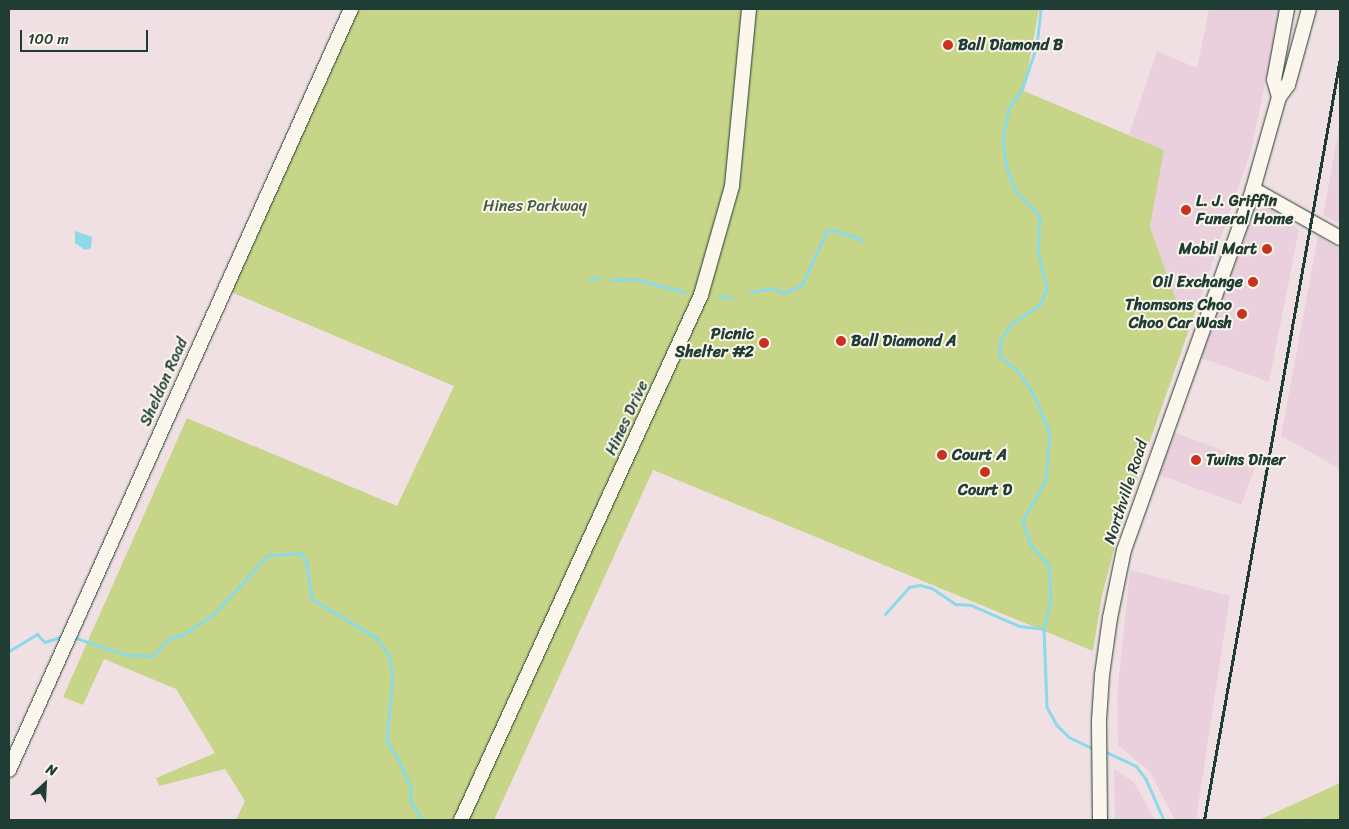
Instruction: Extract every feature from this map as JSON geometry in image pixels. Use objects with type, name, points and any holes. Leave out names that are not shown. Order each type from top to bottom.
[{"type":"street","name":"Sheldon Road","points":[[9,770],[351,9]]},
{"type":"street","name":"Hines Drive","points":[[462,820],[701,295],[732,186],[749,9]]},
{"type":"street","points":[[1278,97],[1274,80],[1287,9]]},
{"type":"street","points":[[1278,97],[1288,85],[1309,9]]},
{"type":"street","name":"Northville Road","points":[[1100,820],[1099,729],[1110,618],[1124,550],[1253,189],[1278,97]]},
{"type":"street","points":[[1253,189],[1340,238]]},
{"type":"shaded area","points":[[1209,9],[1279,9],[1279,17],[1251,151],[1196,310],[1178,305],[1150,227],[1163,150],[1129,135],[1157,51],[1197,68]]},
{"type":"shaded area","points":[[1340,123],[1340,224],[1323,215]]},
{"type":"shaded area","points":[[1265,206],[1277,211],[1299,230],[1269,382],[1201,358],[1252,212],[1255,207]]},
{"type":"shaded area","points":[[1318,236],[1340,249],[1340,469],[1281,436]]},
{"type":"shaded area","points":[[1173,432],[1257,462],[1241,505],[1158,474]]},
{"type":"shaded area","points":[[1130,570],[1230,596],[1196,820],[1175,820],[1150,772],[1118,745],[1117,696]]},
{"type":"shaded area","points":[[1114,769],[1134,782],[1155,820],[1115,820]]},
{"type":"green space","name":"Hines Parkway","points":[[358,9],[1039,9],[1024,91],[1164,150],[1150,227],[1178,305],[1196,310],[1121,523],[1102,595],[1093,651],[653,470],[494,820],[236,820],[245,801],[225,769],[159,786],[156,778],[215,753],[176,689],[104,659],[83,705],[63,697],[187,418],[397,506],[454,386],[231,292]]},
{"type":"green space","points":[[1340,783],[1340,820],[1259,820]]},
{"type":"water","points":[[75,231],[92,237],[91,248],[85,250],[75,243]]},
{"type":"waterway","points":[[1041,9],[1037,46],[1022,90],[1009,108],[1003,139],[1006,165],[1015,190],[1040,216],[1038,249],[1047,289],[1041,304],[1012,324],[1001,340],[1000,356],[1018,371],[1034,395],[1050,433],[1046,481],[1023,521],[1031,545],[1049,565],[1051,601],[1044,629],[1047,707],[1057,725],[1069,737],[1094,749]]},
{"type":"waterway","points":[[751,292],[774,288],[784,293],[802,285],[827,230],[838,231],[862,240]]},
{"type":"waterway","points":[[590,279],[600,277]]},
{"type":"waterway","points":[[611,280],[636,279],[684,292]]},
{"type":"waterway","points":[[719,296],[732,298]]},
{"type":"waterway","points":[[73,637],[127,655],[153,656],[170,638],[182,635],[213,615],[268,555],[301,553],[307,563],[312,599],[377,638],[389,655],[393,675],[387,742],[398,758],[411,787],[411,802],[423,820]]},
{"type":"waterway","points":[[885,614],[909,587],[920,585],[932,588],[956,604],[971,605],[1019,626],[1044,629]]},
{"type":"waterway","points":[[9,651],[37,634],[45,642],[63,636]]},
{"type":"waterway","points":[[1104,751],[1136,766],[1146,779],[1164,820]]},
{"type":"waterway","points":[[1311,819],[1315,820]]},
{"type":"railway","points":[[1204,820],[1340,58]]},
{"type":"place","name":"Ball Diamond B","points":[[948,45]]},
{"type":"place","name":"L. J. Griffin Funeral Home","points":[[1186,210]]},
{"type":"place","name":"Mobil Mart","points":[[1267,249]]},
{"type":"place","name":"Oil Exchange","points":[[1253,282]]},
{"type":"place","name":"Thomsons Choo Choo Car Wash","points":[[1242,314]]},
{"type":"place","name":"Ball Diamond A","points":[[841,341]]},
{"type":"place","name":"Picnic Shelter #2","points":[[764,343]]},
{"type":"place","name":"Court A","points":[[942,455]]},
{"type":"place","name":"Twins Diner","points":[[1196,460]]},
{"type":"place","name":"Court D","points":[[985,472]]}]
